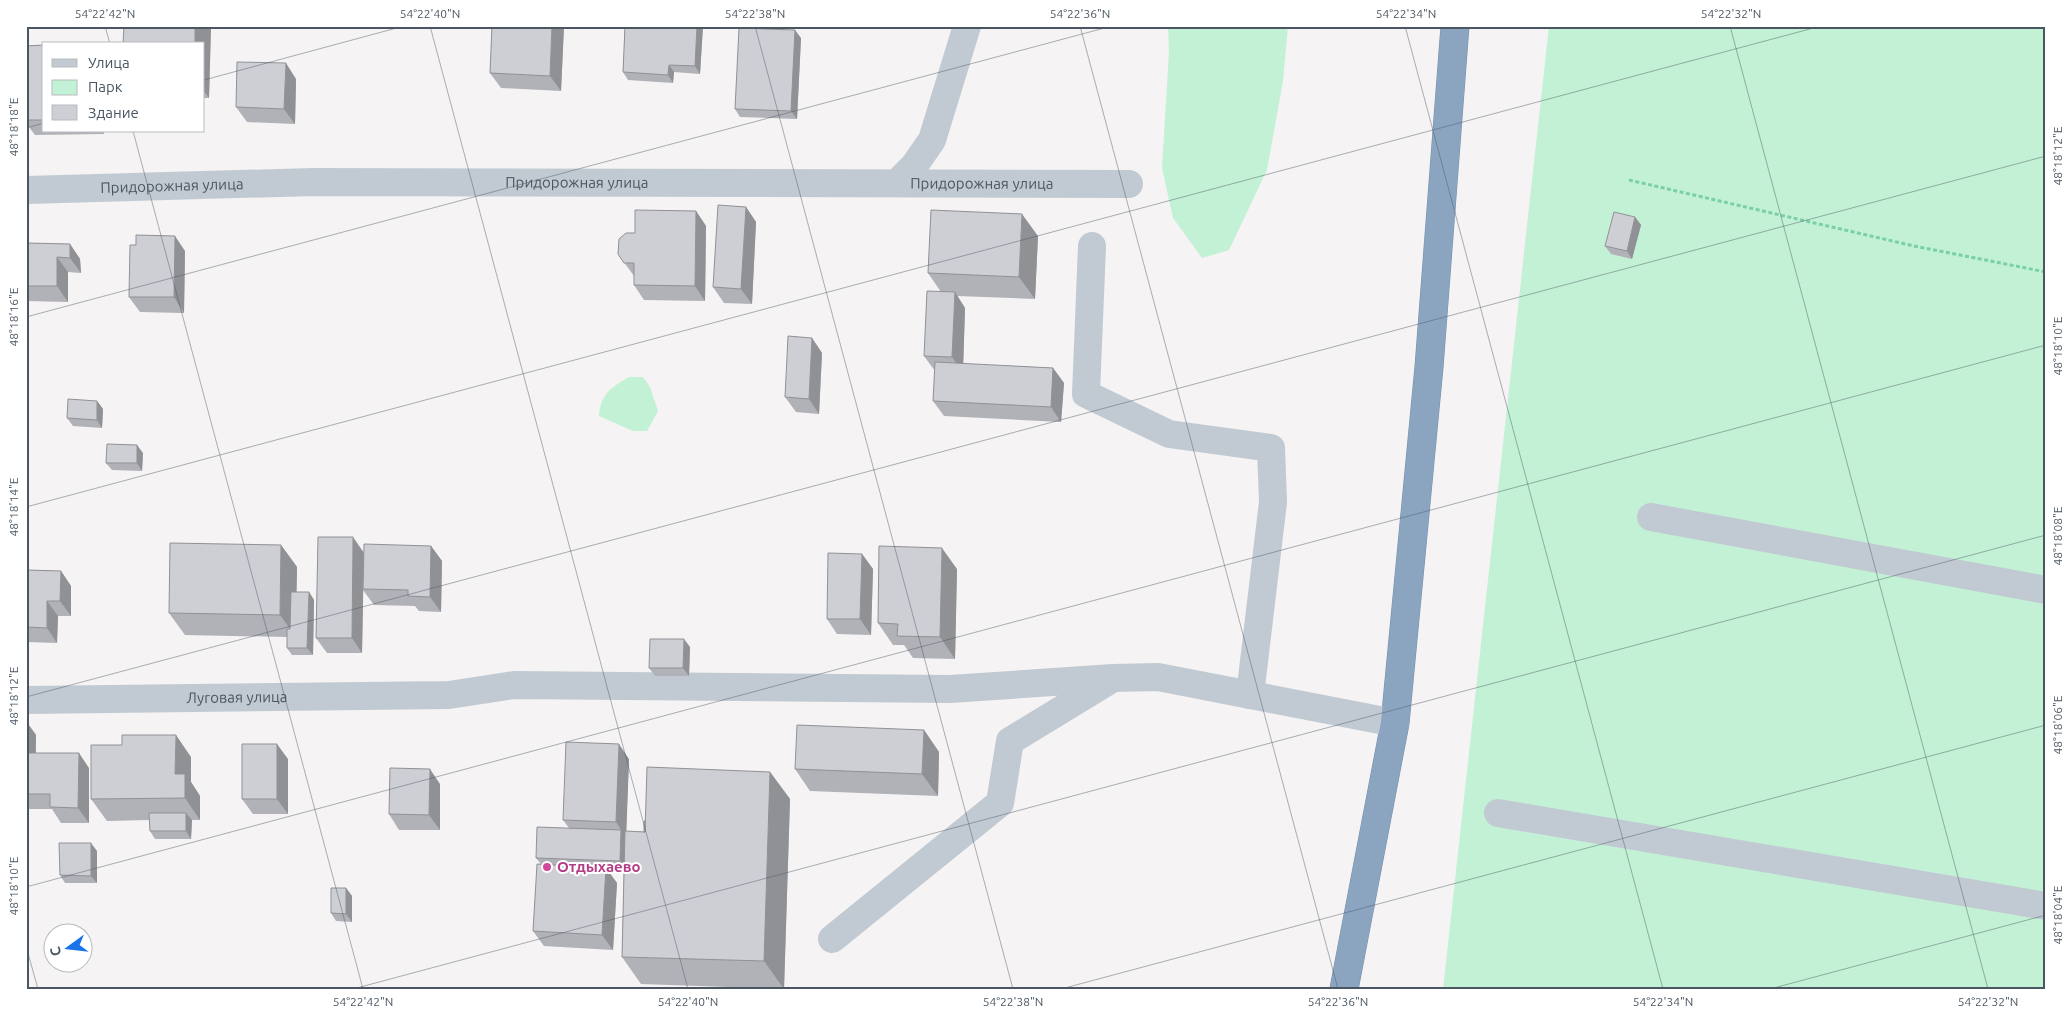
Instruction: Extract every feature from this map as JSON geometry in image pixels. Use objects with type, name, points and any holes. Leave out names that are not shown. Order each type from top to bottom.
[{"type":"highway","points":[[1344,989],[1395,723],[1429,367],[1455,26]]},
{"type":"street","points":[[897,183],[914,166],[932,140],[968,26]]},
{"type":"street","name":"Придорожная улица","points":[[26,190],[313,182],[1129,184]]},
{"type":"street","points":[[1092,246],[1086,394],[1169,434],[1271,448],[1273,502],[1250,695]]},
{"type":"street","points":[[1651,517],[2046,590]]},
{"type":"street","name":"Луговая улица","points":[[26,700],[449,695],[514,685],[950,689],[1113,678],[1158,677],[1395,723]]},
{"type":"street","points":[[832,939],[1000,803],[1010,741],[1113,678]]},
{"type":"street","points":[[1498,813],[2046,906]]},
{"type":"path","points":[[1629,180],[1914,246],[2046,272]]},
{"type":"green space","points":[[1168,26],[1288,26],[1283,81],[1267,170],[1229,250],[1202,258],[1173,218],[1162,168],[1169,52]]},
{"type":"green space","points":[[1549,26],[2046,26],[2046,989],[1443,989]]},
{"type":"green space","points":[[629,377],[643,377],[650,387],[658,411],[647,431],[633,431],[599,416],[604,397]]},
{"type":"building","points":[[124,26],[195,26],[195,42],[123,42]]},
{"type":"building","points":[[492,26],[552,26],[550,76],[490,73]]},
{"type":"building","points":[[625,26],[697,26],[695,66],[669,65],[668,75],[623,72]]},
{"type":"building","points":[[739,28],[795,30],[791,111],[735,109]]},
{"type":"building","points":[[42,45],[42,120],[26,120],[26,46]]},
{"type":"building","points":[[237,62],[286,63],[284,109],[236,107]]},
{"type":"building","points":[[718,205],[746,207],[741,289],[713,287]]},
{"type":"building","points":[[635,210],[696,211],[695,286],[634,285],[634,263],[624,263],[618,254],[619,239],[626,233],[635,233]]},
{"type":"building","points":[[931,210],[1022,214],[1019,277],[928,273]]},
{"type":"building","points":[[1614,212],[1635,217],[1627,251],[1605,246]]},
{"type":"building","points":[[136,235],[175,236],[174,297],[129,297],[130,245],[136,245]]},
{"type":"building","points":[[26,243],[70,244],[70,258],[57,257],[57,286],[26,286]]},
{"type":"building","points":[[927,291],[955,292],[952,357],[924,356]]},
{"type":"building","points":[[788,336],[812,338],[809,399],[785,397]]},
{"type":"building","points":[[935,362],[1053,368],[1051,407],[933,401]]},
{"type":"building","points":[[68,399],[97,401],[97,420],[67,418]]},
{"type":"building","points":[[107,444],[137,445],[137,463],[106,463]]},
{"type":"building","points":[[318,537],[353,537],[352,638],[316,638]]},
{"type":"building","points":[[170,543],[281,545],[280,615],[169,613]]},
{"type":"building","points":[[364,544],[431,546],[430,597],[408,596],[408,590],[363,589]]},
{"type":"building","points":[[879,546],[942,548],[940,637],[897,636],[898,624],[878,623]]},
{"type":"building","points":[[828,553],[862,554],[860,619],[827,619]]},
{"type":"building","points":[[26,570],[61,571],[60,601],[47,601],[47,628],[26,627]]},
{"type":"building","points":[[291,592],[309,592],[307,648],[287,648],[287,629],[290,629]]},
{"type":"building","points":[[650,639],[684,639],[683,668],[649,668]]},
{"type":"building","points":[[797,725],[924,730],[922,774],[795,769]]},
{"type":"building","points":[[122,735],[176,735],[175,774],[185,774],[185,798],[91,799],[91,745],[122,745]]},
{"type":"building","points":[[566,742],[619,744],[616,822],[563,820]]},
{"type":"building","points":[[242,744],[277,744],[277,799],[242,799]]},
{"type":"building","points":[[26,753],[79,753],[78,808],[50,807],[50,794],[26,794]]},
{"type":"building","points":[[647,767],[770,772],[764,961],[622,957],[625,831],[645,832]]},
{"type":"building","points":[[390,768],[430,769],[429,815],[389,814]]},
{"type":"building","points":[[149,813],[186,813],[186,831],[150,831]]},
{"type":"building","points":[[537,827],[621,830],[620,861],[536,858]]},
{"type":"building","points":[[59,843],[91,843],[91,876],[60,875]]},
{"type":"building","points":[[537,864],[606,868],[602,935],[533,931]]},
{"type":"building","points":[[331,888],[346,888],[346,914],[331,913]]},
{"type":"place","name":"Отдыхаево","points":[[547,867]]}]
